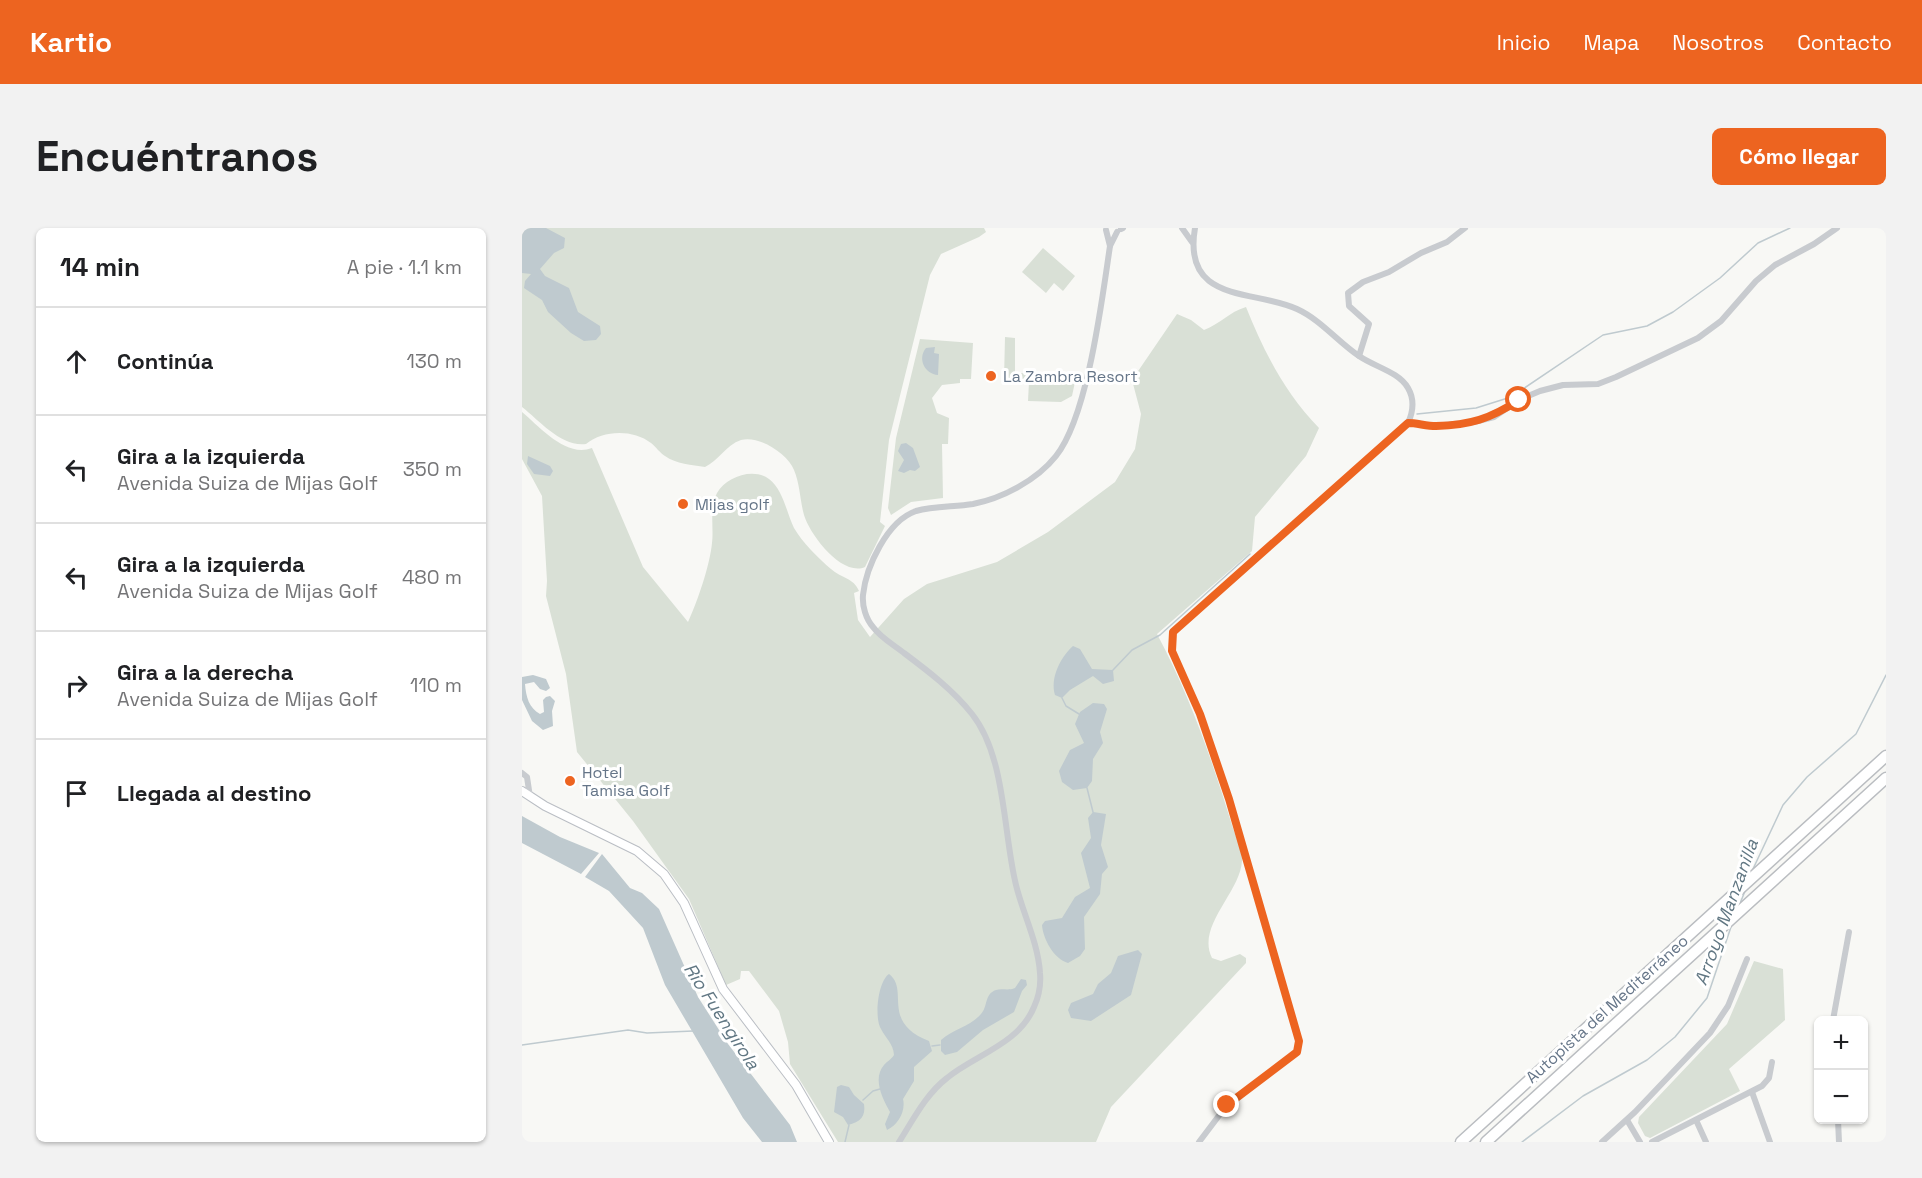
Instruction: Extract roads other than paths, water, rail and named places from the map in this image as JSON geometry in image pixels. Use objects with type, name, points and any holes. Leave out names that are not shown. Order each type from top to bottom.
[{"type":"highway","name":"Autopista del Mediterráneo","points":[[1461,1142],[1886,756]]},
{"type":"highway","name":"Autopista del Mediterráneo","points":[[1486,1142],[1886,778]]},
{"type":"street","points":[[1182,228],[1194,244]]},
{"type":"street","points":[[1195,228],[1194,244],[1200,270],[1215,286],[1296,308],[1359,356],[1402,380],[1413,399],[1408,423],[1173,632],[1172,651],[1200,714],[1229,799],[1299,1041],[1297,1052],[1227,1105],[1199,1142]]},
{"type":"street","points":[[1359,356],[1369,324],[1349,306],[1348,293],[1363,282],[1389,273],[1421,253],[1447,242],[1465,228]]},
{"type":"street","points":[[1408,423],[1434,426],[1474,422],[1494,417],[1519,400],[1540,391],[1563,385],[1598,384],[1616,377],[1698,338],[1721,321],[1756,281],[1775,265],[1814,244],[1837,228]]},
{"type":"street","points":[[1110,246],[1105,229],[1120,229]]},
{"type":"street","points":[[899,1142],[927,1098],[940,1083],[1001,1044],[1019,1028],[1034,1009],[1040,975],[1034,939],[1011,865],[995,771],[986,740],[973,715],[955,696],[874,629],[864,608],[864,588],[873,562],[889,533],[900,520],[916,512],[974,504],[1006,492],[1043,469],[1055,458],[1073,426],[1101,309],[1110,246],[1120,229]]},
{"type":"street","points":[[522,773],[526,777],[526,794],[637,851],[664,874],[684,903],[723,989],[796,1084],[829,1142]]},
{"type":"street","points":[[1834,1016],[1850,932]]},
{"type":"street","points":[[1602,1142],[1627,1120],[1719,1021],[1740,981],[1748,959]]},
{"type":"street","points":[[1652,1142],[1752,1092],[1769,1078],[1772,1062]]},
{"type":"street","points":[[1752,1092],[1770,1142]]},
{"type":"street","points":[[1627,1120],[1640,1142]]},
{"type":"street","points":[[1696,1120],[1706,1142]]},
{"type":"street","points":[[1838,1124],[1839,1142]]},
{"type":"waterway","points":[[1417,414],[1476,408],[1511,397],[1603,335],[1647,326],[1673,312],[1720,278],[1758,243],[1790,228]]},
{"type":"waterway","points":[[1113,670],[1132,650],[1160,635],[1250,554]]},
{"type":"waterway","name":"Arroyo Manzanilla","points":[[1753,869],[1783,805],[1807,777],[1856,734],[1886,675]]},
{"type":"waterway","points":[[1062,698],[1066,706],[1079,714]]},
{"type":"waterway","points":[[1087,788],[1093,812]]},
{"type":"waterway","name":"Arroyo Manzanilla","points":[[1739,906],[1745,891]]},
{"type":"waterway","name":"Arroyo Manzanilla","points":[[1522,1142],[1583,1096],[1647,1060],[1675,1037],[1707,998],[1732,924]]},
{"type":"waterway","points":[[522,1045],[628,1030],[647,1033],[693,1031]]},
{"type":"waterway","points":[[932,1046],[940,1045]]},
{"type":"waterway","points":[[863,1100],[873,1091],[880,1089]]},
{"type":"waterway","points":[[845,1142],[849,1125]]},
{"type":"place","name":"La Zambra Resort","points":[[991,376]]},
{"type":"place","name":"Mijas golf","points":[[683,504]]},
{"type":"place","name":"Hotel Tamisa Golf","points":[[570,781]]},
{"type":"water label","name":"Rio Fuengirola","points":[[722,1016]]}]
